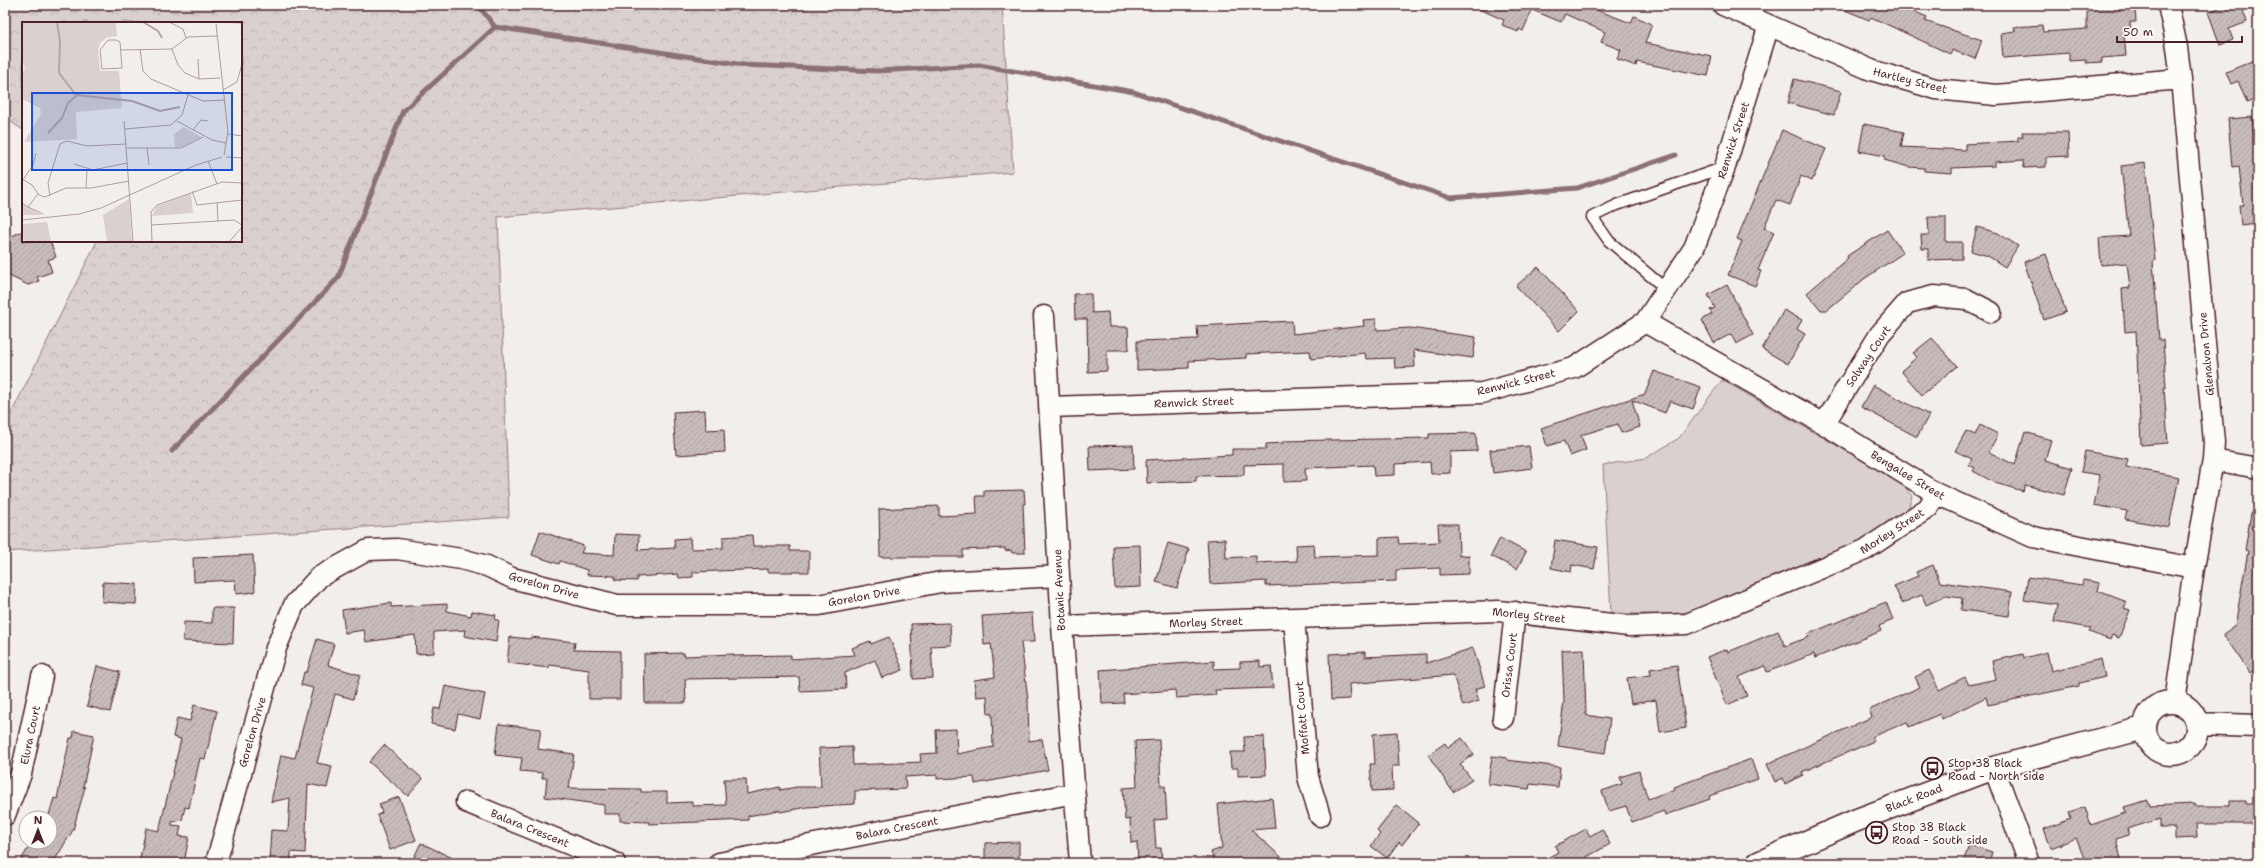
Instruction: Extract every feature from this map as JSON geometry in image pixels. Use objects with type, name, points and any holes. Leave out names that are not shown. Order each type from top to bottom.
[{"type":"main road","points":[[2175,702],[2188,708],[2194,715],[2197,724],[2196,734],[2193,742],[2187,749],[2171,754],[2162,753],[2151,746],[2146,738],[2144,728],[2146,719],[2152,709],[2160,704],[2175,702]]},
{"type":"main road","points":[[2197,724],[2258,726]]},
{"type":"main road","name":"Black Road","points":[[1758,863],[1857,820],[1994,768],[2144,728]]},
{"type":"street","name":"Hartley Street","points":[[1723,5],[1871,70],[1936,89],[1996,95],[2181,79]]},
{"type":"street","name":"Glenalvon Drive","points":[[2168,5],[2177,47],[2181,79],[2214,442],[2213,460],[2194,568],[2175,702]]},
{"type":"street","name":"Renwick Street","points":[[1049,406],[1482,393],[1574,368],[1645,322],[1694,248],[1725,167],[1769,25]]},
{"type":"street","name":"Solway Court","points":[[1824,424],[1880,334],[1907,303],[1934,296],[1966,300],[1991,312]]},
{"type":"street","name":"Botanic Avenue","points":[[1044,316],[1062,626],[1080,863]]},
{"type":"street","name":"Bengalee Street","points":[[1645,322],[1824,424],[1937,494],[2032,537],[2194,568]]},
{"type":"street","points":[[2213,460],[2258,468]]},
{"type":"street","name":"Morley Street","points":[[1062,626],[1499,611],[1629,626],[1687,624],[1865,550],[1928,508],[1937,494]]},
{"type":"street","name":"Gorelon Drive","points":[[216,863],[276,648],[294,605],[319,578],[368,550],[397,549],[461,560],[487,566],[512,578],[617,605],[819,605],[941,582],[1059,576]]},
{"type":"street","name":"Orissa Court","points":[[1503,718],[1515,612]]},
{"type":"street","name":"Moffatt Court","points":[[1294,619],[1308,777],[1320,816]]},
{"type":"street","name":"Elura Court","points":[[5,815],[21,774],[42,676]]},
{"type":"street","points":[[1994,768],[2030,863]]},
{"type":"street","name":"Balara Crescent","points":[[719,863],[1074,793]]},
{"type":"street","name":"Balara Crescent","points":[[466,802],[615,863]]},
{"type":"lane","points":[[1667,290],[1610,241],[1592,217],[1616,205],[1725,167]]},
{"type":"green space","points":[[5,5],[1002,5],[1013,172],[498,217],[509,517],[5,552],[5,426],[97,242],[242,242],[242,22],[22,22],[22,129],[5,118]]},
{"type":"green space","points":[[1722,380],[1901,482],[1912,496],[1907,514],[1889,530],[1695,611],[1668,615],[1611,613],[1603,465],[1646,458],[1679,438]]},
{"type":"building","points":[[1470,5],[1596,5],[1594,9],[1631,23],[1634,16],[1652,24],[1645,43],[1712,56],[1708,76],[1637,62],[1636,66],[1617,59],[1621,50],[1601,42],[1605,32],[1565,14],[1561,22],[1532,10],[1523,31],[1519,29],[1518,32],[1502,25],[1504,20]]},
{"type":"building","points":[[1833,5],[1899,5],[1927,17],[1925,21],[1982,40],[1975,59],[1952,50],[1950,54],[1871,17],[1869,20]]},
{"type":"building","points":[[2087,5],[2118,5],[2119,9],[2135,8],[2136,22],[2130,22],[2131,33],[2124,34],[2126,56],[2102,58],[2102,62],[2086,63],[2086,60],[2069,61],[2069,53],[2003,58],[2001,33],[2015,31],[2014,27],[2042,25],[2043,32],[2087,29]]},
{"type":"building","points":[[2227,5],[2241,5],[2247,22],[2229,29],[2233,40],[2220,45],[2208,12]]},
{"type":"building","points":[[2255,60],[2258,68],[2258,98],[2247,103],[2238,81],[2231,84],[2226,72]]},
{"type":"building","points":[[1794,79],[1841,91],[1834,115],[1788,103]]},
{"type":"building","points":[[2252,117],[2258,177],[2258,224],[2241,226],[2239,205],[2243,205],[2239,166],[2232,167],[2228,119]]},
{"type":"building","points":[[1864,124],[1904,132],[1901,147],[1965,150],[1965,144],[2018,141],[2018,137],[2023,137],[2022,132],[2068,132],[2069,156],[2046,157],[2046,167],[2024,168],[2023,160],[1995,162],[1995,166],[1952,168],[1952,173],[1924,171],[1924,168],[1909,167],[1884,160],[1885,156],[1859,151]]},
{"type":"building","points":[[1782,130],[1826,149],[1812,181],[1801,176],[1790,205],[1776,200],[1764,228],[1774,232],[1758,270],[1761,271],[1755,286],[1728,275],[1742,241],[1737,239]]},
{"type":"building","points":[[2145,163],[2155,260],[2153,261],[2159,340],[2163,340],[2166,388],[2164,388],[2168,443],[2141,445],[2136,331],[2125,332],[2122,289],[2130,288],[2127,263],[2101,265],[2099,238],[2129,236],[2121,166]]},
{"type":"building","points":[[1928,217],[1946,217],[1946,242],[1962,242],[1962,259],[1928,260],[1928,249],[1922,249],[1921,235],[1929,235]]},
{"type":"building","points":[[1977,227],[1998,233],[2018,246],[2005,267],[1988,256],[1971,251]]},
{"type":"building","points":[[1887,230],[1903,253],[1864,279],[1827,310],[1821,310],[1807,293],[1848,258],[1847,256]]},
{"type":"building","points":[[22,231],[22,242],[50,242],[56,257],[48,260],[52,272],[37,277],[39,281],[28,285],[5,274],[7,238]]},
{"type":"building","points":[[2046,254],[2066,312],[2044,320],[2024,262]]},
{"type":"building","points":[[1538,267],[1579,311],[1559,331],[1516,286]]},
{"type":"building","points":[[1727,285],[1753,335],[1736,344],[1731,334],[1714,343],[1702,320],[1712,314],[1710,310],[1715,308],[1708,295]]},
{"type":"building","points":[[1074,294],[1091,294],[1092,313],[1108,312],[1109,327],[1128,327],[1129,350],[1107,350],[1107,371],[1088,372],[1087,319],[1075,319]]},
{"type":"building","points":[[1784,310],[1802,320],[1797,329],[1805,334],[1788,364],[1762,349]]},
{"type":"building","points":[[1376,319],[1377,330],[1410,328],[1476,337],[1473,358],[1414,350],[1415,367],[1395,368],[1394,358],[1366,359],[1365,353],[1311,359],[1310,351],[1246,354],[1246,358],[1189,361],[1189,368],[1137,370],[1137,341],[1198,339],[1197,326],[1292,321],[1293,334],[1364,326],[1363,320]]},
{"type":"building","points":[[1932,338],[1957,366],[1922,395],[1901,371],[1917,357],[1913,353]]},
{"type":"building","points":[[1654,371],[1701,387],[1693,409],[1670,401],[1665,413],[1632,400],[1640,427],[1621,433],[1618,424],[1581,435],[1586,450],[1570,456],[1564,441],[1547,446],[1541,428],[1645,394]]},
{"type":"building","points":[[1873,385],[1929,415],[1917,437],[1861,407]]},
{"type":"building","points":[[705,410],[706,430],[724,429],[725,452],[676,455],[673,412]]},
{"type":"building","points":[[1980,425],[1998,434],[1989,452],[2015,465],[2025,432],[2051,440],[2045,460],[2072,468],[2064,495],[2025,485],[2023,491],[1995,483],[1973,471],[1975,468],[1969,465],[1972,459],[1955,451],[1966,431],[1975,435]]},
{"type":"building","points":[[1476,433],[1477,451],[1450,452],[1450,473],[1431,474],[1430,462],[1395,464],[1395,475],[1374,476],[1373,465],[1305,468],[1306,481],[1284,482],[1284,464],[1244,465],[1244,475],[1196,476],[1196,481],[1147,483],[1146,460],[1232,455],[1232,449],[1266,449],[1266,444],[1283,443],[1283,441],[1429,438],[1429,434]]},
{"type":"building","points":[[1133,445],[1134,469],[1090,471],[1089,446]]},
{"type":"building","points":[[1529,446],[1532,468],[1493,473],[1490,450]]},
{"type":"building","points":[[2085,451],[2128,459],[2126,467],[2179,477],[2169,527],[2125,519],[2127,511],[2094,505],[2100,475],[2081,472]]},
{"type":"building","points":[[1024,490],[1025,504],[1023,504],[1025,553],[1012,553],[1011,550],[1005,551],[1005,548],[963,550],[963,557],[880,557],[879,509],[939,506],[939,516],[977,514],[976,496],[984,496],[984,491]]},
{"type":"building","points":[[2251,513],[2258,514],[2258,667],[2250,673],[2223,634],[2235,626],[2248,551],[2245,550]]},
{"type":"building","points":[[1438,524],[1458,524],[1459,556],[1469,555],[1469,574],[1440,575],[1440,568],[1396,570],[1396,581],[1266,586],[1266,581],[1210,584],[1207,540],[1225,539],[1226,558],[1256,556],[1256,563],[1297,561],[1296,545],[1314,544],[1315,557],[1379,555],[1379,538],[1398,537],[1399,544],[1439,542]]},
{"type":"building","points":[[540,531],[584,546],[581,553],[614,555],[615,534],[639,535],[638,550],[675,548],[674,539],[690,538],[691,549],[723,548],[723,537],[752,535],[753,546],[790,546],[790,551],[809,551],[809,572],[768,572],[768,569],[693,572],[693,577],[679,578],[678,574],[637,577],[637,581],[615,580],[615,576],[587,575],[587,570],[560,561],[559,564],[532,555]]},
{"type":"building","points":[[1500,538],[1526,552],[1517,569],[1491,556]]},
{"type":"building","points":[[1555,540],[1598,547],[1594,569],[1572,565],[1571,572],[1551,568]]},
{"type":"building","points":[[1168,543],[1189,549],[1177,588],[1156,582]]},
{"type":"building","points":[[1140,545],[1141,587],[1115,588],[1113,546]]},
{"type":"building","points":[[253,555],[255,592],[236,594],[235,580],[194,582],[193,558]]},
{"type":"building","points":[[1933,565],[1940,582],[2012,592],[2009,616],[1961,610],[1962,598],[1946,596],[1926,605],[1922,595],[1902,603],[1894,586],[1918,576],[1916,572]]},
{"type":"building","points":[[2028,577],[2082,585],[2083,580],[2100,583],[2098,591],[2127,602],[2124,608],[2130,610],[2119,638],[2112,635],[2110,640],[2089,632],[2091,628],[2054,622],[2057,605],[2024,600]]},
{"type":"building","points":[[103,582],[137,584],[136,604],[102,602]]},
{"type":"building","points":[[1886,602],[1893,620],[1879,626],[1881,631],[1815,658],[1814,654],[1767,672],[1765,666],[1739,677],[1747,696],[1727,705],[1707,657],[1727,649],[1728,652],[1778,631],[1785,646],[1809,637],[1808,634]]},
{"type":"building","points":[[391,603],[391,607],[447,604],[447,611],[471,616],[472,611],[496,615],[495,620],[499,620],[496,642],[464,636],[465,630],[434,632],[434,653],[416,654],[415,635],[366,642],[364,630],[345,633],[342,610]]},
{"type":"building","points":[[212,608],[234,608],[233,643],[183,641],[184,622],[212,623]]},
{"type":"building","points":[[1032,613],[1034,642],[1021,642],[1028,700],[1029,741],[1042,739],[1048,770],[975,784],[974,777],[937,779],[937,775],[905,777],[906,789],[855,791],[855,804],[807,807],[780,812],[779,810],[748,816],[748,820],[649,824],[649,822],[620,821],[620,814],[604,814],[604,805],[545,797],[547,778],[542,778],[543,773],[520,771],[522,758],[495,755],[499,724],[541,729],[538,749],[574,754],[569,788],[641,789],[641,792],[667,792],[667,803],[692,802],[692,806],[726,805],[724,779],[746,779],[747,794],[780,787],[780,790],[797,787],[821,787],[819,748],[852,747],[853,765],[921,762],[920,754],[937,753],[936,730],[956,729],[957,754],[993,747],[992,714],[988,714],[987,696],[976,697],[974,680],[995,677],[991,644],[984,645],[982,616]]},
{"type":"building","points":[[950,623],[951,645],[931,646],[933,678],[913,679],[911,624]]},
{"type":"building","points":[[510,637],[530,639],[531,637],[575,642],[574,650],[620,651],[620,699],[589,699],[589,670],[549,665],[549,668],[507,663]]},
{"type":"building","points":[[889,637],[903,670],[882,678],[875,660],[845,673],[846,689],[800,691],[799,677],[685,679],[686,703],[645,703],[644,654],[684,653],[684,656],[734,654],[734,656],[791,655],[791,659],[855,655],[852,648],[870,641],[871,644]]},
{"type":"building","points":[[317,639],[334,644],[328,665],[360,675],[353,699],[335,694],[317,763],[332,766],[327,788],[308,784],[305,853],[291,852],[291,863],[269,863],[271,830],[288,831],[290,798],[271,802],[281,755],[295,758],[313,688],[301,685],[304,672],[307,672]]},
{"type":"building","points":[[1473,648],[1485,686],[1475,689],[1479,701],[1463,706],[1453,675],[1349,684],[1350,699],[1331,700],[1329,654],[1365,652],[1365,657],[1426,654],[1426,663]]},
{"type":"building","points":[[1584,649],[1586,715],[1610,719],[1605,753],[1558,746],[1564,701],[1562,650]]},
{"type":"building","points":[[2047,652],[2051,671],[2101,659],[2105,677],[2079,683],[2079,686],[1988,705],[1986,697],[1942,719],[1940,714],[1909,727],[1907,722],[1872,737],[1874,741],[1802,772],[1803,775],[1785,784],[1783,778],[1775,782],[1767,764],[1872,717],[1869,710],[1920,687],[1915,677],[1929,670],[1939,690],[1965,677],[1969,685],[1996,679],[1992,661],[2023,654],[2024,658]]},
{"type":"building","points":[[1214,661],[1214,669],[1240,668],[1240,662],[1260,661],[1260,667],[1271,666],[1273,688],[1215,690],[1216,695],[1176,698],[1175,690],[1123,694],[1124,703],[1102,704],[1100,670]]},
{"type":"building","points":[[1677,665],[1686,728],[1660,732],[1656,700],[1631,704],[1627,678],[1651,675],[1650,669]]},
{"type":"building","points":[[97,666],[120,672],[110,712],[87,706]]},
{"type":"building","points":[[445,686],[485,694],[480,719],[458,714],[455,729],[431,724],[434,708],[440,709]]},
{"type":"building","points":[[194,705],[217,711],[205,759],[200,758],[189,808],[185,807],[182,820],[172,822],[172,825],[181,826],[179,836],[189,837],[184,863],[139,863],[146,828],[159,831],[181,739],[173,737],[177,718],[190,721]]},
{"type":"building","points":[[74,731],[94,735],[83,787],[85,787],[73,830],[53,863],[19,863],[27,850],[58,850],[58,810],[50,810],[54,798],[57,799],[70,738],[73,738]]},
{"type":"building","points":[[1397,732],[1399,766],[1392,766],[1393,790],[1372,791],[1370,764],[1375,764],[1373,734]]},
{"type":"building","points":[[1264,736],[1266,775],[1238,776],[1238,768],[1231,768],[1230,752],[1245,752],[1244,737]]},
{"type":"building","points":[[1462,738],[1474,754],[1460,764],[1472,780],[1453,792],[1428,755],[1445,743],[1448,748]]},
{"type":"building","points":[[1159,740],[1161,786],[1165,786],[1167,819],[1154,820],[1156,848],[1161,848],[1162,863],[1138,863],[1137,842],[1131,843],[1130,819],[1125,820],[1123,788],[1137,787],[1135,741]]},
{"type":"building","points":[[384,745],[423,779],[408,796],[369,762]]},
{"type":"building","points":[[1492,756],[1507,758],[1507,760],[1560,767],[1558,787],[1530,784],[1529,789],[1488,784]]},
{"type":"building","points":[[1751,759],[1758,779],[1709,796],[1710,799],[1665,815],[1664,811],[1632,822],[1626,806],[1609,811],[1602,791],[1622,784],[1620,777],[1639,771],[1648,799],[1675,789],[1674,787]]},
{"type":"building","points":[[399,797],[416,840],[390,850],[377,815],[382,813],[379,804]]},
{"type":"building","points":[[1272,798],[1275,828],[1251,830],[1288,863],[1215,863],[1211,852],[1222,848],[1218,804]]},
{"type":"building","points":[[2148,800],[2150,806],[2194,804],[2194,806],[2230,806],[2230,801],[2246,801],[2246,804],[2258,804],[2258,824],[2196,824],[2197,838],[2175,839],[2175,828],[2160,828],[2160,819],[2127,829],[2129,835],[2116,839],[2122,863],[2086,863],[2076,838],[2051,848],[2044,829],[2071,819],[2069,813],[2085,807],[2091,825],[2126,813],[2124,807]]},
{"type":"building","points":[[1397,805],[1419,823],[1402,845],[1399,842],[1387,858],[1371,846],[1380,834],[1377,831]]},
{"type":"building","points":[[1586,829],[1590,836],[1602,829],[1610,844],[1576,863],[1538,863],[1558,852],[1555,846]]},
{"type":"building","points":[[1019,842],[1019,863],[985,863],[985,843]]},
{"type":"building","points":[[421,843],[463,863],[411,863]]},
{"type":"building","points":[[1969,845],[1992,852],[1989,863],[1963,863]]},
{"type":"waterway","points":[[478,5],[495,27],[744,65],[877,71],[979,65],[1134,92],[1451,198],[1577,188],[1676,155]]},
{"type":"waterway","points":[[172,451],[338,278],[403,111],[495,27]]},
{"type":"place","name":"Stop 38 Black Road - North side","points":[[1933,769]]},
{"type":"place","name":"Stop 38 Black Road - South side","points":[[1877,833]]}]
